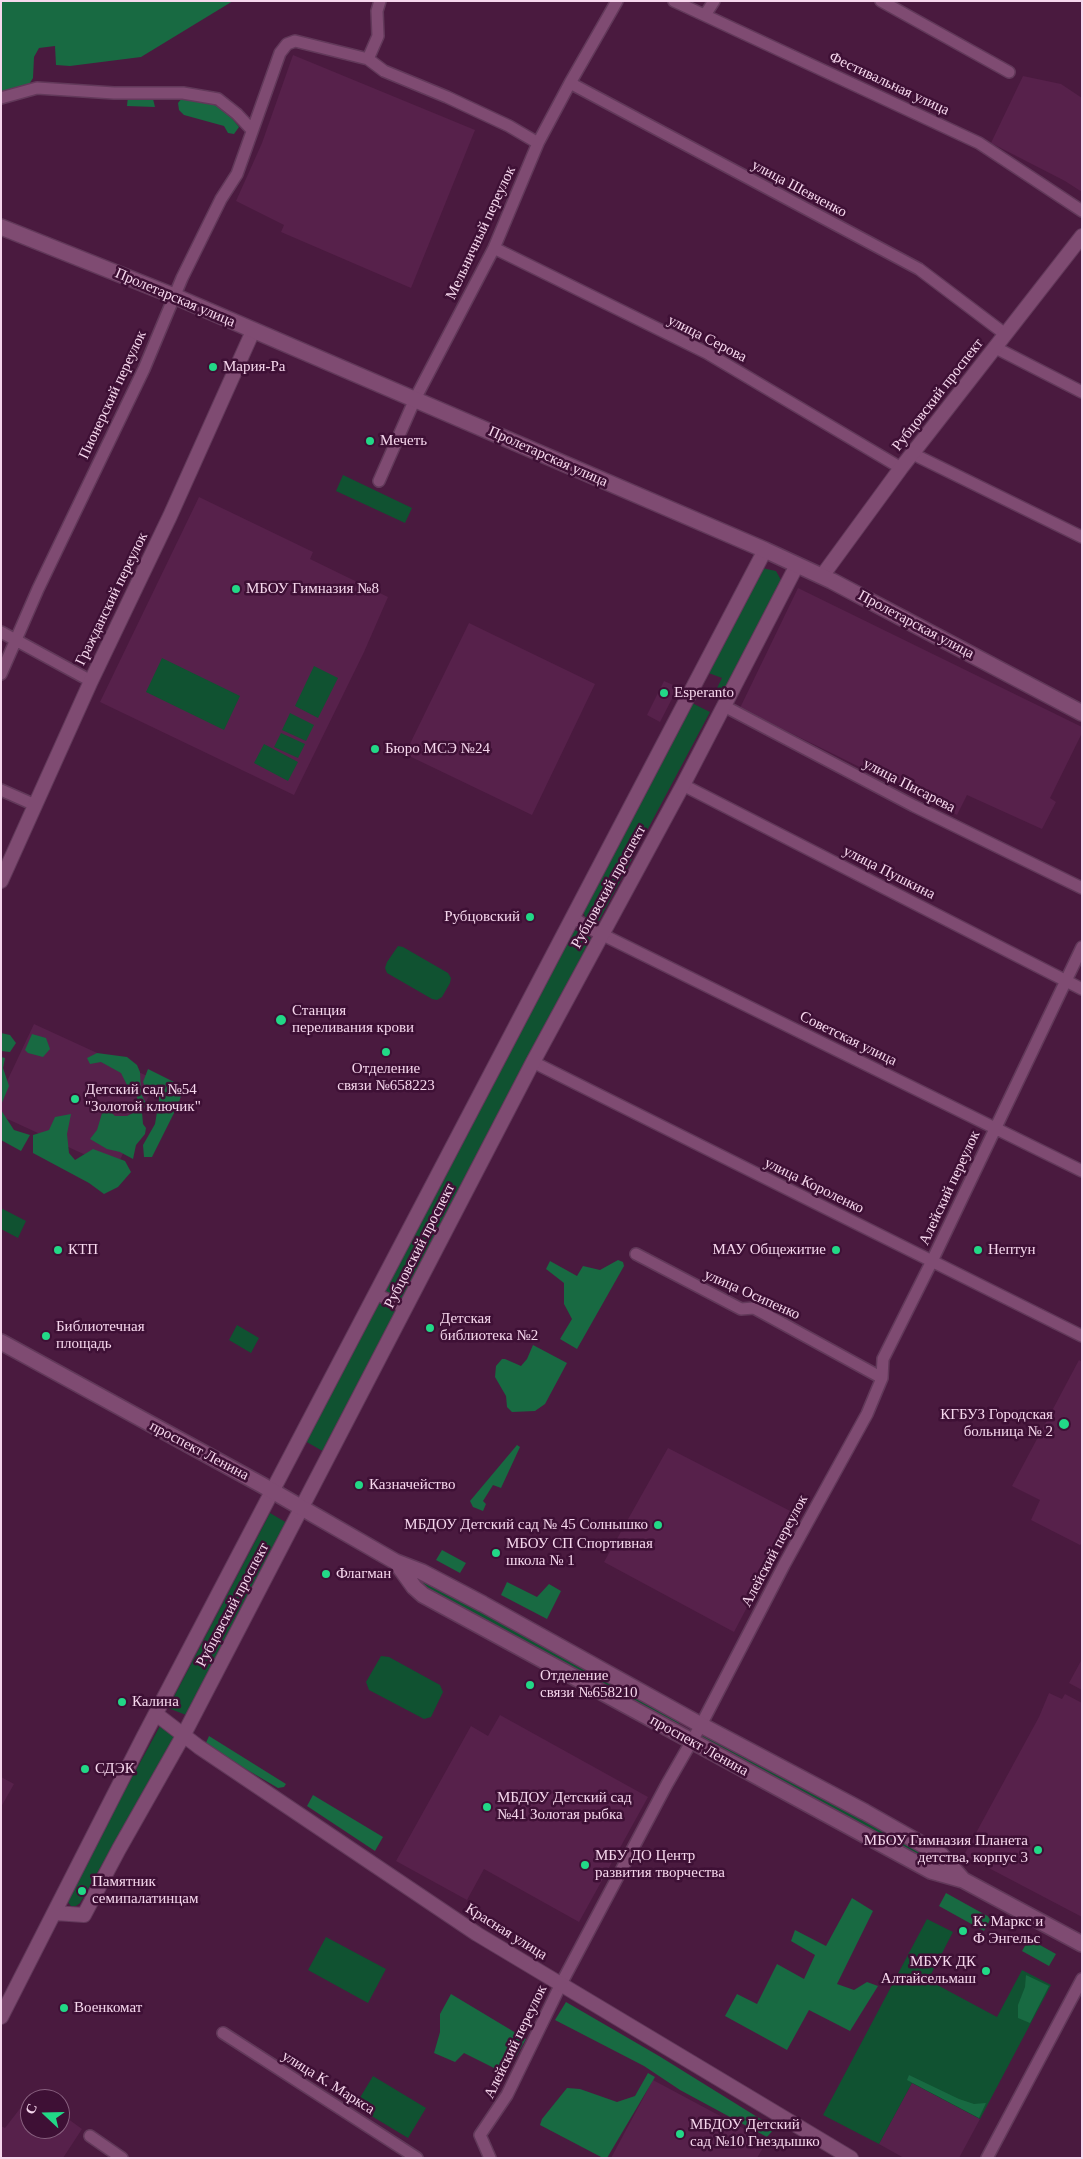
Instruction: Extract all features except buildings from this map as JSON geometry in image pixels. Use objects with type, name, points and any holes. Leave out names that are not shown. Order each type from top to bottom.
[{"type":"main road","name":"Пролетарская улица","points":[[1,227],[174,296],[765,550],[822,576],[1082,713]]},
{"type":"main road","name":"проспект Ленина","points":[[1,1342],[272,1491],[396,1562],[422,1572],[941,1855],[963,1880]]},
{"type":"main road","name":"проспект Ленина","points":[[396,1562],[414,1587],[431,1600],[935,1873],[963,1880],[1082,1944]]},
{"type":"main road","points":[[414,1587],[422,1572]]},
{"type":"main road","points":[[935,1873],[943,1865],[944,1858]]},
{"type":"street","points":[[380,1],[377,11],[378,36],[368,59],[384,71],[510,126],[538,143]]},
{"type":"street","name":"Мельничный переулок","points":[[379,481],[415,399],[494,248],[538,143],[617,1]]},
{"type":"street","name":"Фестивальная улица","points":[[674,1],[979,143],[1082,211]]},
{"type":"street","points":[[705,15],[714,1]]},
{"type":"street","points":[[881,1],[1009,72]]},
{"type":"street","name":"Пионерский переулок","points":[[1,674],[15,640],[144,369],[174,296],[221,199],[237,174],[280,53],[287,44],[296,41],[368,59]]},
{"type":"street","name":"улица Шевченко","points":[[570,83],[918,269],[1005,334]]},
{"type":"street","points":[[1,98],[37,88],[114,93],[183,93],[218,99],[237,114],[252,130]]},
{"type":"street","name":"Рубцовский проспект","points":[[822,576],[900,468],[1081,241]]},
{"type":"street","name":"улица Серова","points":[[494,248],[707,353],[900,468]]},
{"type":"street","name":"Гражданский переулок","points":[[1,881],[91,681],[170,516],[253,331]]},
{"type":"street","points":[[996,348],[1082,392]]},
{"type":"street","points":[[913,454],[1082,536]]},
{"type":"street","name":"Рубцовский проспект","points":[[1,2017],[272,1491],[765,550]]},
{"type":"street","name":"Рубцовский проспект","points":[[55,1913],[84,1915],[183,1736],[533,1062],[683,785],[797,565]]},
{"type":"street","points":[[1,632],[91,681]]},
{"type":"street","name":"улица Писарева","points":[[724,706],[914,806],[1082,888]]},
{"type":"street","name":"улица Пушкина","points":[[683,785],[1082,989]]},
{"type":"street","points":[[1,790],[35,805]]},
{"type":"street","name":"Советская улица","points":[[573,917],[601,934],[1082,1171]]},
{"type":"street","name":"Алейский переулок","points":[[490,2158],[480,2135],[507,2095],[561,1984],[784,1565],[867,1414],[882,1378],[883,1359],[1082,947]]},
{"type":"street","name":"улица Короленко","points":[[533,1062],[1082,1336]]},
{"type":"street","name":"улица Осипенко","points":[[636,1254],[741,1309],[754,1308],[882,1378]]},
{"type":"street","points":[[376,1294],[406,1308]]},
{"type":"street","name":"Красная улица","points":[[156,1714],[183,1736],[477,1934],[851,2158]]},
{"type":"street","points":[[987,2158],[1082,1979]]},
{"type":"street","name":"улица К. Маркса","points":[[223,2034],[417,2158]]},
{"type":"street","points":[[90,2136],[122,2158]]},
{"type":"shaded area","points":[[293,55],[475,130],[411,288],[281,232],[284,225],[236,201],[262,143]]},
{"type":"shaded area","points":[[1023,76],[1061,84],[1082,98],[1082,192],[1065,181],[991,143]]},
{"type":"shaded area","points":[[199,497],[313,552],[310,559],[388,597],[364,652],[294,795],[100,702]]},
{"type":"shaded area","points":[[798,588],[1082,727],[1082,733],[1050,798],[1056,802],[1042,829],[967,795],[957,815],[740,708]]},
{"type":"shaded area","points":[[469,623],[595,684],[532,815],[405,754]]},
{"type":"shaded area","points":[[664,681],[678,687],[660,722],[647,715]]},
{"type":"shaded area","name":"Детский сад №54 \"Золотой ключик\"","points":[[34,1024],[156,1080],[116,1169],[1,1116],[1,1094]]},
{"type":"shaded area","name":"КГБУЗ Городская больница № 2","points":[[1079,1360],[1082,1362],[1082,1543],[1080,1545],[1031,1520],[1040,1500],[1012,1486]]},
{"type":"shaded area","points":[[668,1448],[796,1514],[734,1632],[604,1562]]},
{"type":"shaded area","points":[[1082,1659],[1082,1690],[1069,1683]]},
{"type":"shaded area","points":[[1049,1693],[1062,1699],[1065,1694],[1082,1703],[1082,1917],[964,1855],[1039,1717]]},
{"type":"shaded area","points":[[500,1715],[648,1797],[579,1922],[484,1869],[467,1900],[396,1861],[471,1726],[488,1736]]},
{"type":"shaded area","points":[[1,1777],[14,1784],[1,1807]]},
{"type":"shaded area","points":[[653,2080],[767,2141],[757,2158],[611,2158]]},
{"type":"shaded area","points":[[912,2083],[980,2119],[959,2158],[904,2158],[879,2144]]},
{"type":"shaded area","points":[[20,2109],[20,2139],[70,2139],[70,2120],[82,2129],[63,2158],[1,2158],[1,2126],[5,2128]]},
{"type":"green space","points":[[1,1],[233,1],[141,57],[70,66],[56,65],[55,46],[39,48],[34,57],[33,78],[28,86],[1,94]]},
{"type":"green space","points":[[128,96],[153,99],[155,107],[127,106]]},
{"type":"green space","points":[[183,97],[207,100],[222,106],[239,127],[234,134],[228,133],[224,126],[184,115],[179,110],[178,103]]},
{"type":"green space","points":[[343,475],[412,508],[405,523],[336,491]]},
{"type":"green space","points":[[762,568],[776,571],[781,580],[726,689],[722,693],[717,693],[715,692],[722,678],[706,672]]},
{"type":"green space","points":[[162,658],[240,696],[224,730],[146,692]]},
{"type":"green space","points":[[314,666],[338,678],[318,718],[295,706]]},
{"type":"green space","points":[[692,703],[710,712],[599,921],[585,917],[583,910]]},
{"type":"green space","points":[[290,713],[314,725],[306,741],[282,730]]},
{"type":"green space","points":[[281,733],[305,744],[298,758],[274,747]]},
{"type":"green space","points":[[264,744],[298,762],[288,781],[254,763]]},
{"type":"green space","points":[[571,928],[591,938],[404,1300],[384,1290]]},
{"type":"green space","points":[[398,946],[448,973],[451,978],[450,983],[442,997],[437,1000],[432,999],[387,973],[385,968],[387,962]]},
{"type":"green space","points":[[1,1033],[10,1035],[16,1043],[10,1052],[1,1051]]},
{"type":"green space","points":[[32,1034],[46,1038],[50,1049],[43,1057],[28,1053],[25,1050]]},
{"type":"green space","points":[[97,1053],[127,1057],[137,1065],[140,1072],[141,1094],[146,1103],[142,1112],[143,1124],[146,1128],[145,1134],[136,1145],[133,1159],[120,1152],[107,1149],[90,1139],[97,1130],[103,1110],[108,1109],[115,1116],[127,1116],[133,1113],[137,1099],[137,1093],[133,1085],[127,1085],[121,1073],[101,1062],[90,1064],[87,1058]]},
{"type":"green space","points":[[1,1057],[5,1058],[3,1068],[9,1086],[1,1105]]},
{"type":"green space","points":[[148,1069],[184,1087],[178,1105],[152,1157],[144,1157],[143,1145],[155,1124],[159,1100],[158,1089],[148,1093],[143,1082]]},
{"type":"green space","points":[[1,1110],[14,1130],[30,1135],[21,1151],[1,1140]]},
{"type":"green space","points":[[71,1114],[67,1134],[69,1153],[75,1160],[93,1149],[125,1161],[131,1172],[118,1187],[104,1194],[89,1183],[33,1153],[33,1135],[49,1130],[55,1117]]},
{"type":"green space","points":[[1,1208],[26,1221],[18,1238],[1,1229]]},
{"type":"green space","points":[[618,1260],[623,1262],[624,1266],[577,1349],[560,1339],[572,1319],[564,1304],[564,1283],[546,1269],[550,1261],[577,1276],[583,1266],[600,1270]]},
{"type":"green space","points":[[378,1301],[398,1313],[326,1453],[305,1441]]},
{"type":"green space","points":[[237,1325],[259,1338],[251,1353],[229,1340]]},
{"type":"green space","points":[[533,1345],[567,1363],[545,1404],[535,1411],[512,1412],[507,1407],[506,1396],[495,1377],[496,1366],[502,1359],[505,1359],[521,1366],[527,1359]]},
{"type":"green space","points":[[517,1445],[520,1447],[501,1488],[493,1485],[483,1501],[486,1504],[483,1511],[473,1507],[470,1501]]},
{"type":"green space","points":[[270,1513],[287,1523],[186,1715],[168,1708]]},
{"type":"green space","points":[[442,1550],[466,1563],[460,1573],[436,1560]]},
{"type":"green space","points":[[420,1578],[683,1717],[677,1727],[421,1587],[418,1581]]},
{"type":"green space","points":[[507,1582],[537,1597],[549,1584],[561,1591],[547,1619],[501,1595]]},
{"type":"green space","points":[[381,1656],[389,1657],[440,1685],[443,1692],[431,1717],[424,1719],[369,1690],[366,1682]]},
{"type":"green space","points":[[160,1726],[175,1736],[80,1903],[76,1906],[71,1906],[67,1901],[68,1895]]},
{"type":"green space","points":[[704,1729],[943,1863],[940,1869],[697,1741]]},
{"type":"green space","points":[[209,1736],[286,1784],[284,1787],[278,1788],[205,1745]]},
{"type":"green space","points":[[313,1795],[383,1837],[375,1851],[307,1806]]},
{"type":"green space","points":[[946,1893],[991,1918],[984,1931],[939,1906]]},
{"type":"green space","points":[[852,1898],[873,1911],[837,1984],[854,1990],[867,1982],[878,1986],[850,2031],[809,2010],[787,2050],[725,2016],[737,1994],[757,2004],[777,1964],[804,1979],[815,1955],[791,1941],[795,1930],[826,1946]]},
{"type":"green space","points":[[927,1919],[953,1932],[928,1980],[997,2017],[1022,1970],[1051,1985],[980,2119],[912,2083],[879,2144],[823,2115]]},
{"type":"green space","points":[[326,1937],[386,1969],[368,2003],[308,1970]]},
{"type":"green space","points":[[1029,1939],[1056,1954],[1049,1966],[1022,1951]]},
{"type":"green space","points":[[1026,1975],[1049,1986],[1030,2023],[1018,2018],[1018,2005],[1025,1987]]},
{"type":"green space","points":[[451,1994],[526,2039],[508,2071],[494,2068],[464,2053],[455,2062],[434,2053],[440,2032],[440,2014]]},
{"type":"green space","points":[[566,2002],[659,2056],[775,2128],[767,2137],[680,2090],[644,2066],[555,2020]]},
{"type":"green space","points":[[648,2073],[655,2077],[607,2158],[603,2158],[540,2125],[542,2119],[567,2088],[580,2089],[617,2102],[635,2096]]},
{"type":"green space","points":[[909,2075],[959,2099],[974,2104],[986,2103],[979,2118],[907,2080]]},
{"type":"green space","points":[[373,2076],[426,2108],[408,2138],[355,2106]]},
{"type":"place","name":"Мария-Ра","points":[[213,367]]},
{"type":"place","name":"Мечеть","points":[[370,441]]},
{"type":"place","name":"МБОУ Гимназия №8","points":[[236,589]]},
{"type":"place","name":"Esperanto","points":[[664,693]]},
{"type":"place","name":"Бюро МСЭ №24","points":[[375,749]]},
{"type":"place","name":"Рубцовский","points":[[530,917]]},
{"type":"place","name":"Станция переливания крови","points":[[281,1020]]},
{"type":"place","name":"Отделение связи №658223","points":[[386,1052]]},
{"type":"place","name":"Детский сад №54 \"Золотой ключик\"","points":[[75,1099]]},
{"type":"place","name":"КТП","points":[[58,1250]]},
{"type":"place","name":"МАУ Общежитие","points":[[836,1250]]},
{"type":"place","name":"Нептун","points":[[978,1250]]},
{"type":"place","name":"Детская библиотека №2","points":[[430,1328]]},
{"type":"place","name":"Библиотечная площадь","points":[[46,1336]]},
{"type":"place","name":"КГБУЗ Городская больница № 2","points":[[1064,1424]]},
{"type":"place","name":"Казначейство","points":[[359,1485]]},
{"type":"place","name":"МБДОУ Детский сад № 45 Солнышко","points":[[658,1525]]},
{"type":"place","name":"МБОУ СП Спортивная школа № 1","points":[[496,1553]]},
{"type":"place","name":"Флагман","points":[[326,1574]]},
{"type":"place","name":"Отделение связи №658210","points":[[530,1685]]},
{"type":"place","name":"Калина","points":[[122,1702]]},
{"type":"place","name":"СДЭК","points":[[85,1769]]},
{"type":"place","name":"МБДОУ Детский сад №41 Золотая рыбка","points":[[487,1807]]},
{"type":"place","name":"МБОУ Гимназия Планета детства, корпус 3","points":[[1038,1850]]},
{"type":"place","name":"МБУ ДО Центр развития творчества","points":[[585,1865]]},
{"type":"place","name":"Памятник семипалатинцам","points":[[82,1891]]},
{"type":"place","name":"К. Маркс и Ф Энгельс","points":[[963,1931]]},
{"type":"place","name":"МБУК ДК Алтайсельмаш","points":[[986,1971]]},
{"type":"place","name":"Военкомат","points":[[64,2008]]},
{"type":"place","name":"МБДОУ Детский сад №10 Гнездышко","points":[[680,2134]]}]
